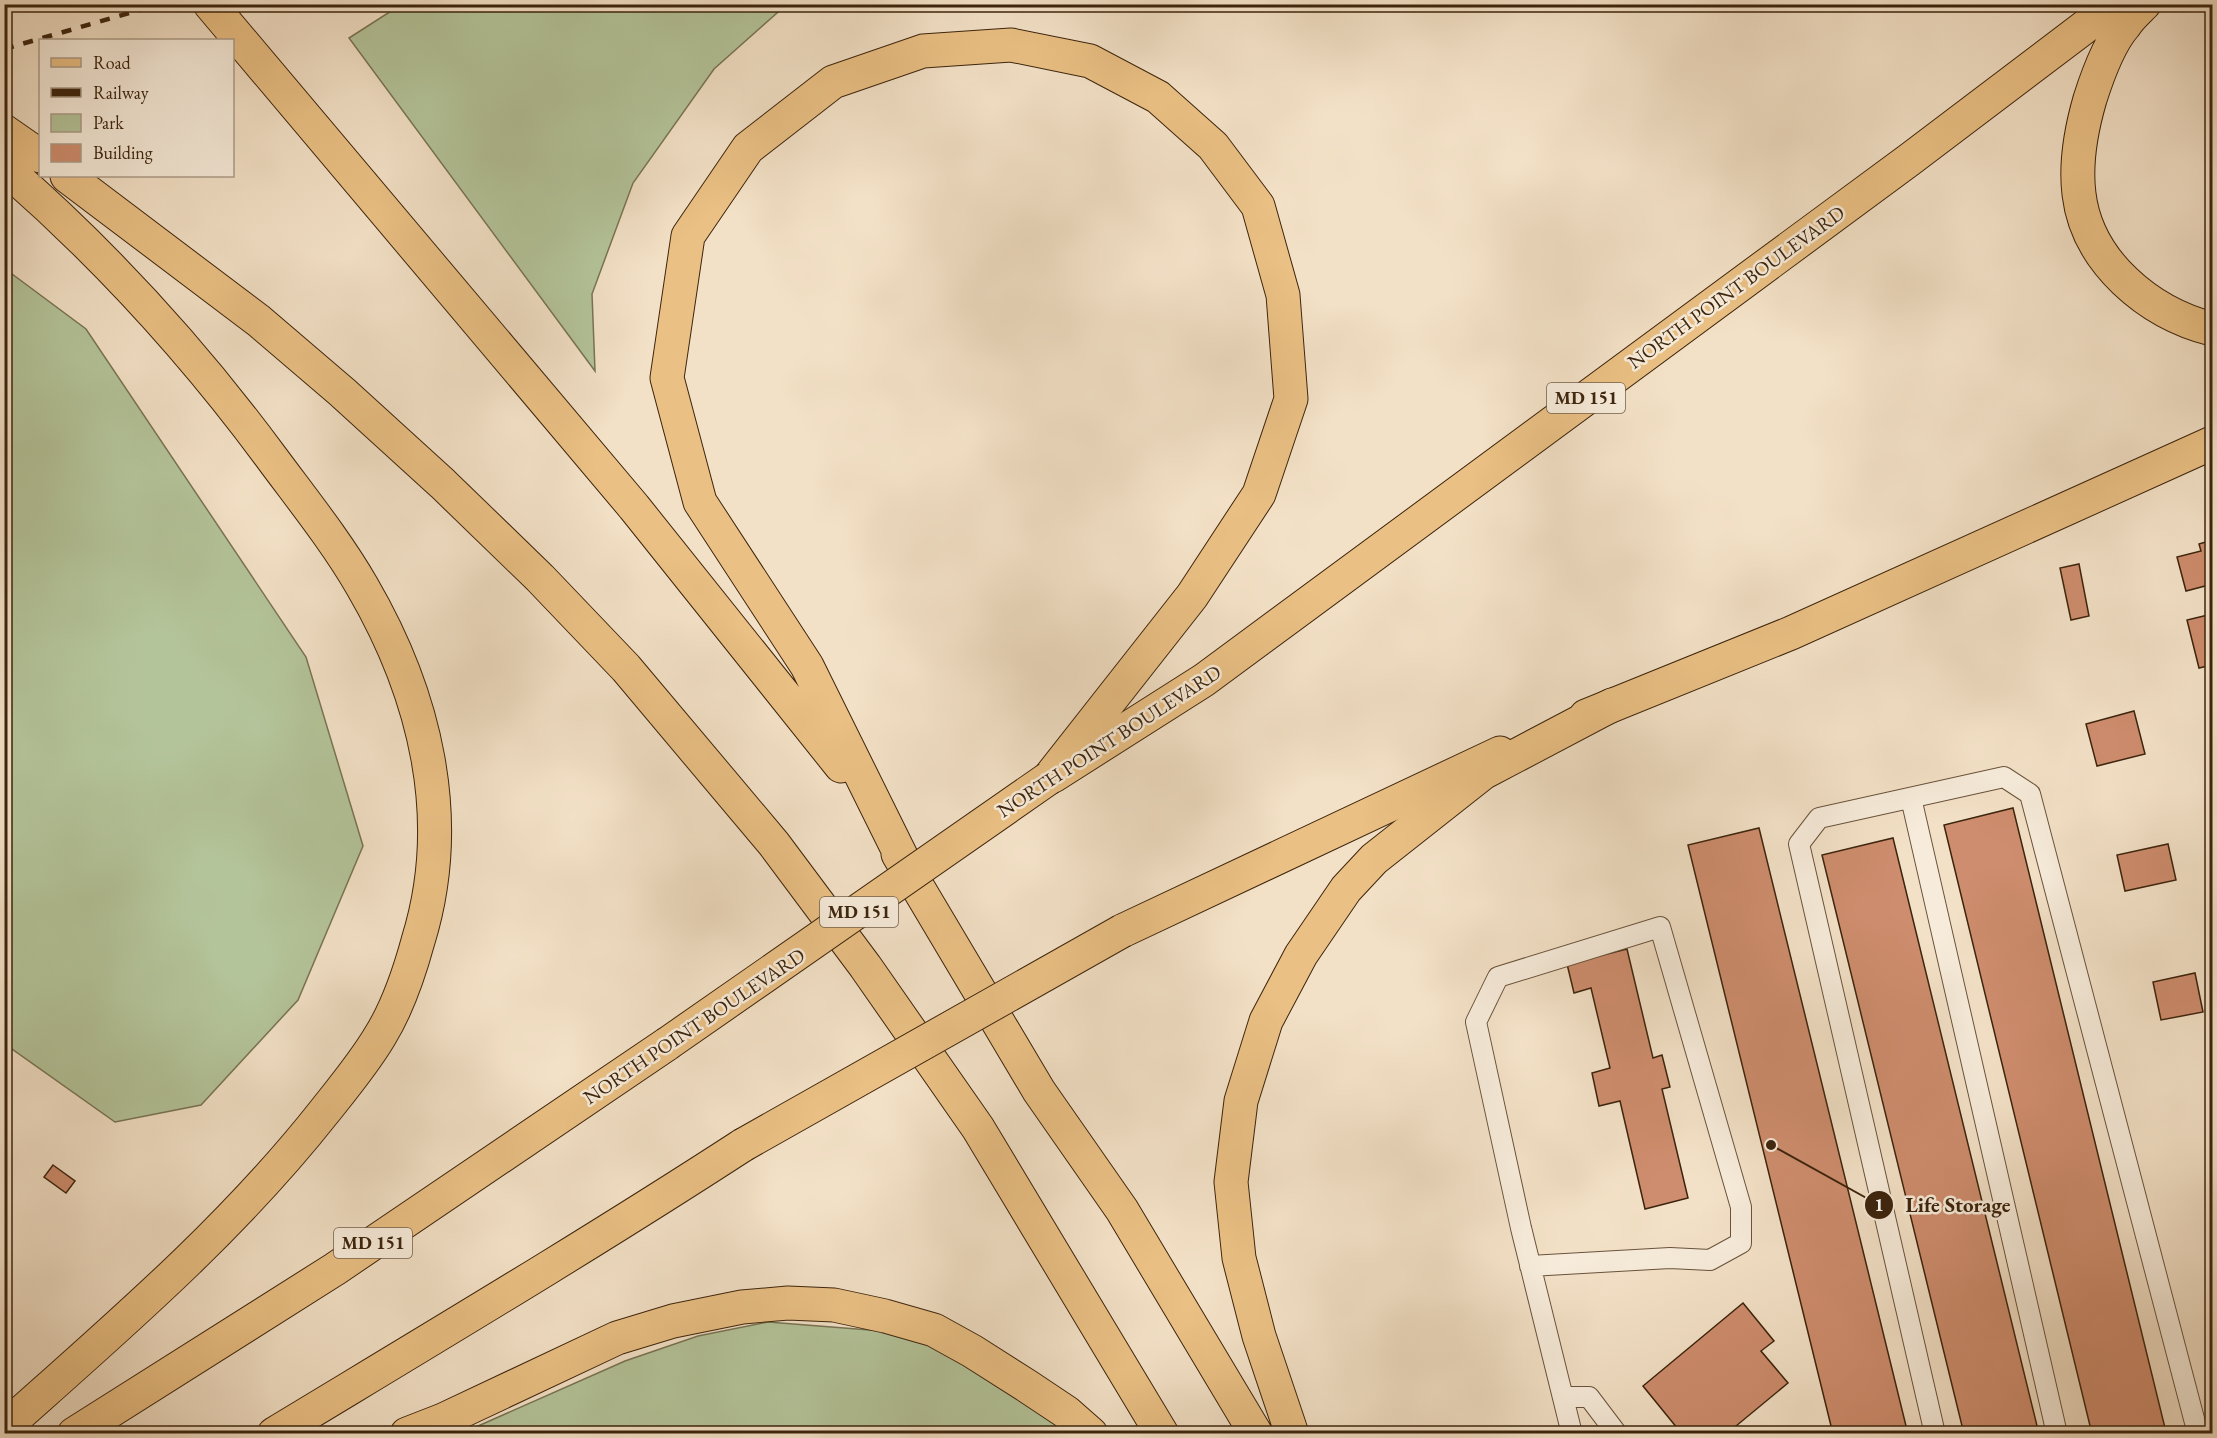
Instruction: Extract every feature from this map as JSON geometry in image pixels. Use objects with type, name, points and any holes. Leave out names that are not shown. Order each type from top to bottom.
[{"type":"main road","points":[[210,4],[656,534],[841,766],[910,874],[1039,1091],[1122,1210],[1256,1434]]},
{"type":"main road","name":"NORTH POINT BOULEVARD","points":[[74,1434],[335,1269],[668,1044],[1049,778],[1204,680],[1900,167],[2115,4]]},
{"type":"main road","points":[[2144,4],[2123,26],[2098,75],[2085,117],[2078,154],[2079,195],[2088,230],[2104,258],[2127,283],[2155,306],[2196,325],[2212,329]]},
{"type":"main road","points":[[910,874],[807,666],[700,502],[667,378],[688,236],[748,148],[834,82],[923,51],[1011,45],[1079,58],[1090,61],[1158,97],[1213,146],[1258,206],[1283,295],[1291,399],[1259,494],[1192,596],[1049,778]]},
{"type":"main road","points":[[4,130],[39,155]]},
{"type":"main road","points":[[4,167],[105,260],[182,343],[246,422],[308,506],[361,584],[397,654],[424,732],[435,804],[434,868],[424,922],[405,984],[381,1036],[289,1157],[233,1217],[172,1276],[4,1428]]},
{"type":"main road","points":[[68,177],[250,314],[342,392],[508,547],[626,668],[774,844],[872,976],[978,1128],[1162,1434]]},
{"type":"main road","points":[[274,1434],[534,1277],[743,1145],[1122,931],[1458,771],[1612,705],[1791,633],[2212,443]]},
{"type":"main road","points":[[1292,1434],[1259,1336],[1239,1258],[1231,1182],[1241,1101],[1266,1021],[1301,955],[1346,889],[1374,859],[1482,773],[1612,705]]},
{"type":"main road","points":[[407,1434],[443,1420],[617,1338],[673,1321],[742,1307],[788,1303],[834,1305],[934,1330],[1027,1386],[1066,1412],[1090,1434]]},
{"type":"lane","points":[[1935,1434],[1799,844],[1819,818],[2004,777],[2030,794],[2198,1434]]},
{"type":"lane","points":[[1911,798],[2057,1434]]},
{"type":"lane","points":[[1530,1266],[1670,1258],[1710,1260],[1741,1243],[1741,1207],[1660,927],[1498,977],[1476,1022],[1530,1266],[1572,1434]]},
{"type":"lane","points":[[1563,1396],[1589,1397],[1617,1434]]},
{"type":"green space","points":[[402,4],[786,5],[714,69],[633,183],[592,294],[595,371],[349,38]]},
{"type":"green space","points":[[4,268],[86,329],[306,657],[363,846],[298,1000],[201,1105],[115,1122],[5,1044]]},
{"type":"green space","points":[[768,1322],[895,1332],[973,1358],[1081,1434],[460,1434],[625,1361],[698,1336]]},
{"type":"building","points":[[2212,540],[2212,589],[2209,585],[2186,591],[2177,557],[2201,551],[2199,544]]},
{"type":"building","points":[[2079,564],[2089,616],[2071,620],[2060,568]]},
{"type":"building","points":[[2212,614],[2212,665],[2199,668],[2187,620]]},
{"type":"building","points":[[2134,711],[2145,754],[2097,766],[2086,724]]},
{"type":"building","points":[[2013,808],[2166,1432],[2161,1434],[2092,1434],[1944,825]]},
{"type":"building","points":[[1759,828],[1908,1434],[1833,1434],[1688,845]]},
{"type":"building","points":[[1893,838],[2039,1434],[1964,1434],[1822,855]]},
{"type":"building","points":[[2168,844],[2176,880],[2125,891],[2117,855]]},
{"type":"building","points":[[1627,949],[1653,1058],[1662,1055],[1670,1087],[1662,1089],[1688,1198],[1645,1209],[1620,1101],[1599,1106],[1592,1073],[1610,1068],[1591,988],[1574,993],[1567,964]]},
{"type":"building","points":[[2195,973],[2203,1012],[2161,1020],[2153,982]]},
{"type":"building","points":[[53,1165],[75,1181],[66,1193],[44,1177]]},
{"type":"building","points":[[2209,1207],[2212,1207],[2211,1229]]},
{"type":"building","points":[[1743,1303],[1774,1341],[1761,1351],[1788,1383],[1736,1426],[1742,1434],[1682,1434],[1643,1386]]},
{"type":"railway","points":[[4,49],[161,4]]},
{"type":"place","name":"Life Storage","points":[[1771,1145]]}]
